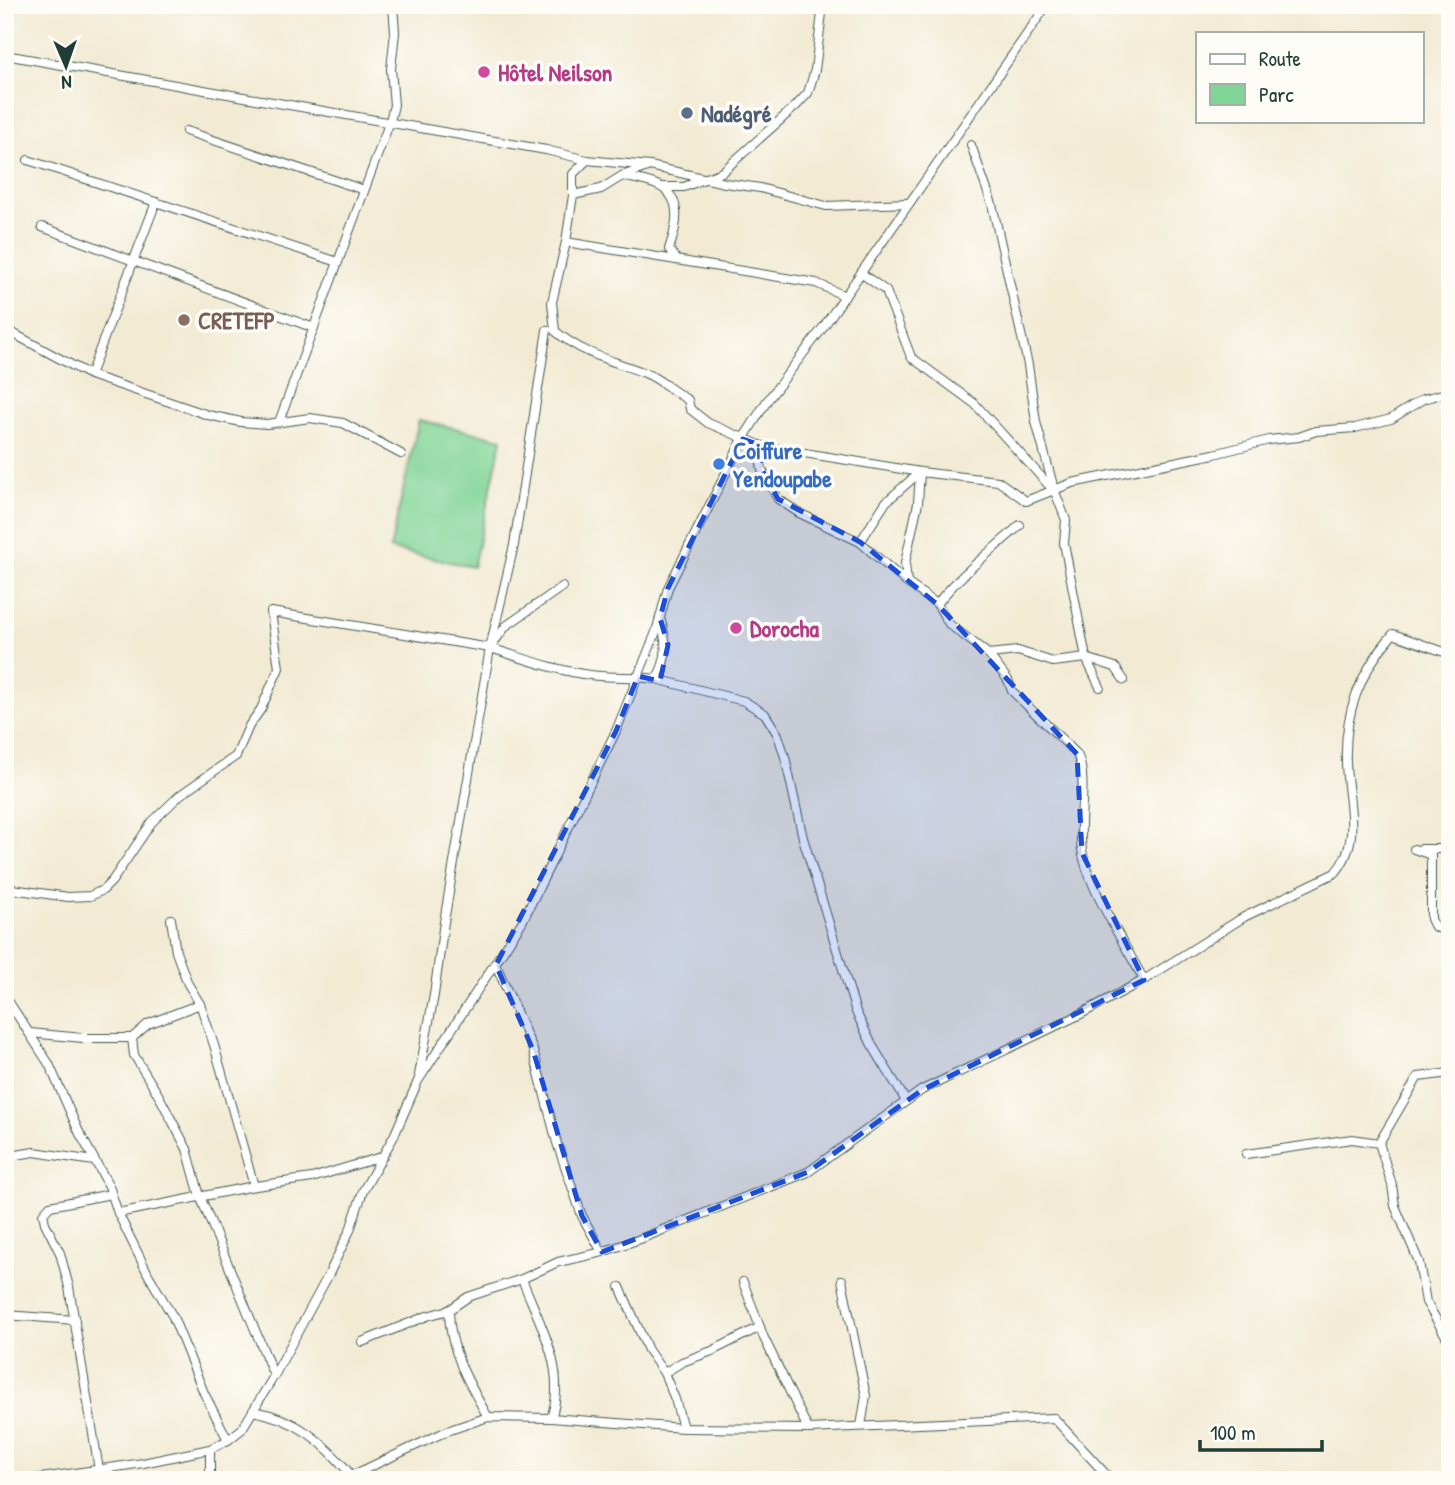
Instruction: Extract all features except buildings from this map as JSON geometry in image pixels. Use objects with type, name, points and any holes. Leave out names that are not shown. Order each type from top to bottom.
[{"type":"street","points":[[279,422],[390,121],[394,105],[391,69],[396,32],[393,5]]},
{"type":"street","points":[[622,176],[662,187],[684,187],[722,172],[808,93],[815,70],[823,5]]},
{"type":"street","points":[[28,1480],[82,1476],[99,1470],[210,1450],[242,1429],[274,1376],[339,1252],[350,1230],[363,1191],[394,1136],[418,1081],[522,922],[610,743],[660,618],[668,588],[743,439],[767,401],[845,296],[1047,5]]},
{"type":"street","points":[[5,55],[390,121],[587,160],[650,166],[760,188],[826,206],[909,202]]},
{"type":"street","points":[[186,131],[365,190]]},
{"type":"street","points":[[971,145],[992,204],[1028,365],[1036,422],[1055,492],[1066,520],[1064,543],[1086,658],[1100,687]]},
{"type":"street","points":[[28,160],[338,262]]},
{"type":"street","points":[[587,160],[573,174],[573,195],[566,242],[552,302],[555,331],[591,355],[648,374],[688,400],[690,410],[708,423],[762,446],[919,472],[998,481],[1026,501],[1055,492],[1072,483],[1269,440],[1391,419],[1423,400],[1450,392]]},
{"type":"street","points":[[573,195],[601,189],[622,176],[650,166]]},
{"type":"street","points":[[662,187],[674,200],[678,218],[669,249],[676,259]]},
{"type":"street","points":[[90,375],[156,202]]},
{"type":"street","points":[[42,227],[314,328]]},
{"type":"street","points":[[566,242],[816,284],[845,296]]},
{"type":"street","points":[[861,273],[886,290],[911,357],[975,404],[1055,492]]},
{"type":"street","points":[[5,329],[90,375],[208,415],[241,422],[279,422],[310,418],[343,423],[401,454]]},
{"type":"street","points":[[418,1081],[490,648],[514,545],[547,330]]},
{"type":"street","points":[[762,446],[762,470],[778,499],[799,513],[860,542],[907,583],[937,604],[950,624],[988,654],[1008,680],[1012,691],[1077,754],[1081,765],[1082,853],[1094,885],[1144,980]]},
{"type":"street","points":[[860,542],[886,502],[919,472]]},
{"type":"street","points":[[907,583],[905,563],[918,503],[919,472]]},
{"type":"street","points":[[937,604],[981,556],[1020,526]]},
{"type":"street","points":[[490,648],[506,625],[562,587]]},
{"type":"street","points":[[5,888],[68,897],[90,896],[103,890],[152,822],[180,795],[236,756],[279,668],[271,612],[490,648],[588,675],[656,679],[744,701],[765,714],[778,735],[803,838],[849,992],[872,1045],[906,1101]]},
{"type":"street","points":[[656,679],[668,645],[660,618]]},
{"type":"street","points":[[362,1342],[449,1310],[468,1297],[522,1279],[558,1262],[602,1252],[640,1239],[808,1171],[906,1101],[943,1079],[1004,1052],[1144,980],[1244,917],[1335,873],[1345,862],[1349,851],[1352,822],[1346,763],[1348,734],[1353,701],[1367,668],[1393,634],[1450,654]]},
{"type":"street","points":[[988,654],[1018,651],[1053,662],[1086,658],[1115,667],[1124,680]]},
{"type":"street","points":[[1450,849],[1414,849],[1431,855],[1431,919],[1435,927],[1450,932]]},
{"type":"street","points":[[171,919],[176,952],[188,984],[200,1004],[254,1186]]},
{"type":"street","points":[[496,965],[533,1050],[557,1143],[582,1216],[602,1252]]},
{"type":"street","points":[[5,996],[49,1064],[118,1213],[173,1317],[204,1393],[228,1440]]},
{"type":"street","points":[[30,1033],[83,1038],[132,1038],[148,1024],[200,1004]]},
{"type":"street","points":[[132,1038],[134,1055],[187,1149],[201,1196],[274,1376]]},
{"type":"street","points":[[1450,1073],[1418,1077],[1379,1143],[1392,1185],[1395,1206],[1419,1262],[1426,1302],[1450,1343]]},
{"type":"street","points":[[1245,1154],[1352,1139],[1379,1143]]},
{"type":"street","points":[[5,1157],[34,1153],[94,1161]]},
{"type":"street","points":[[118,1213],[254,1186],[312,1178],[381,1157]]},
{"type":"street","points":[[99,1470],[75,1320],[60,1253],[43,1214],[50,1206],[111,1194]]},
{"type":"street","points":[[522,1279],[553,1358],[555,1405],[551,1418]]},
{"type":"street","points":[[842,1280],[866,1396],[861,1426]]},
{"type":"street","points":[[743,1282],[760,1327],[808,1429]]},
{"type":"street","points":[[620,1287],[648,1350],[664,1373],[683,1429]]},
{"type":"street","points":[[449,1310],[449,1321],[465,1377],[488,1417]]},
{"type":"street","points":[[5,1315],[75,1320]]},
{"type":"street","points":[[664,1373],[682,1362],[712,1351],[760,1327]]},
{"type":"street","points":[[253,1411],[271,1414],[295,1424],[330,1449],[351,1475]]},
{"type":"street","points":[[342,1480],[447,1430],[488,1417],[551,1418],[683,1429],[808,1429],[1054,1418],[1111,1480]]},
{"type":"street","points":[[210,1450],[210,1480]]},
{"type":"highlighted area","points":[[743,439],[754,442],[762,446],[762,470],[778,499],[860,542],[937,604],[1077,754],[1082,853],[1144,980],[922,1090],[808,1172],[602,1252],[582,1216],[533,1050],[496,965],[616,731],[638,676],[660,681],[668,645],[660,618],[668,588]]},
{"type":"green space","points":[[419,420],[502,439],[473,567],[390,549]]},
{"type":"place","name":"Hôtel Neilson","points":[[484,72]]},
{"type":"place","name":"Nadégré","points":[[687,113]]},
{"type":"place","name":"CRETEFP","points":[[184,320]]},
{"type":"place","name":"Coiffure Yendoupabe","points":[[719,464]]},
{"type":"place","name":"Dorocha","points":[[736,628]]}]
